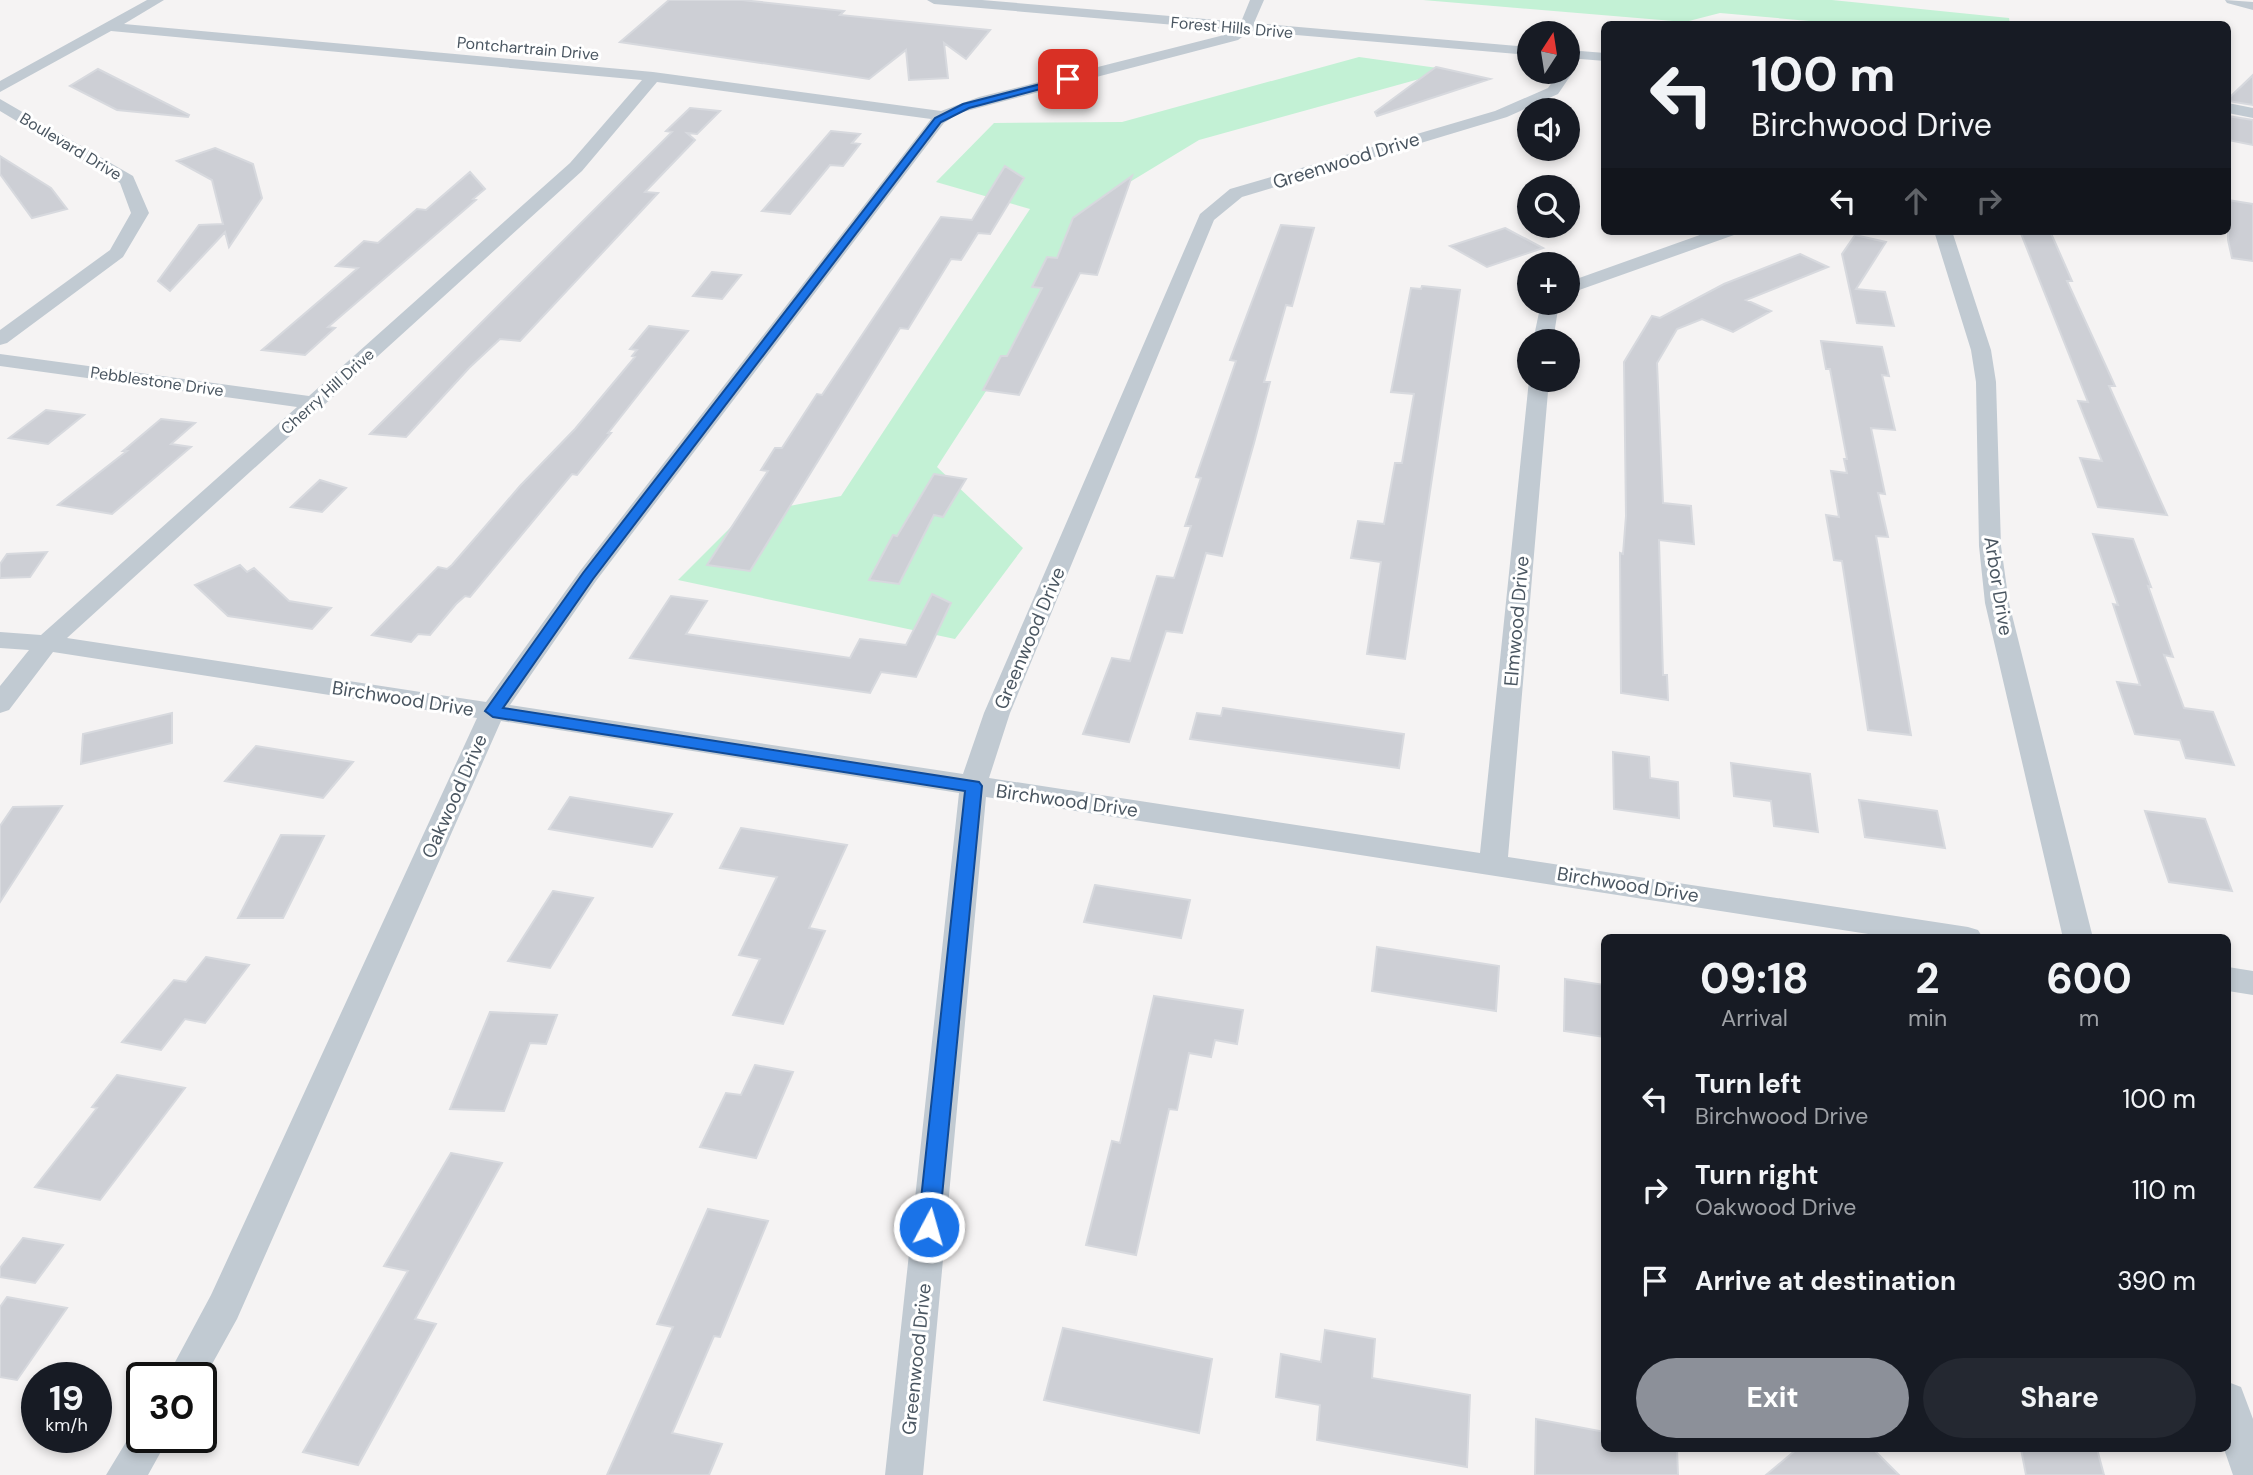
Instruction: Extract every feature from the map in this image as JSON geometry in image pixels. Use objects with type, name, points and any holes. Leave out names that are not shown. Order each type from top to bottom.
[{"type":"street","points":[[0,88],[157,0]]},
{"type":"street","name":"Forest Hills Drive","points":[[934,0],[1245,29],[1517,50]]},
{"type":"street","points":[[943,116],[984,100],[1217,42],[1245,29],[1257,0]]},
{"type":"street","points":[[2232,0],[2253,6]]},
{"type":"street","name":"Pontchartrain Drive","points":[[108,27],[653,77],[943,116]]},
{"type":"street","points":[[1580,60],[1601,58]]},
{"type":"street","name":"Cherry Hill Drive","points":[[0,704],[47,643],[576,167],[653,77]]},
{"type":"street","name":"Greenwood Drive","points":[[904,1475],[974,786],[997,713],[1206,218],[1236,193],[1502,114],[1553,91],[1557,84]]},
{"type":"street","name":"Boulevard Drive","points":[[0,104],[127,180],[140,213],[117,253],[0,339]]},
{"type":"street","points":[[2231,109],[2253,113]]},
{"type":"street","name":"Oakwood Drive","points":[[193,1362],[224,1307],[493,711],[588,576],[943,116]]},
{"type":"street","points":[[1580,284],[1717,235]]},
{"type":"street","name":"Arbor Drive","points":[[1944,235],[1981,350],[1986,382],[1990,546],[1997,603],[2077,934]]},
{"type":"street","name":"Pebblestone Drive","points":[[0,360],[314,402]]},
{"type":"street","name":"Elmwood Drive","points":[[1493,863],[1538,392]]},
{"type":"street","name":"Birchwood Drive","points":[[0,639],[47,643],[1943,934]]},
{"type":"street","points":[[2231,979],[2253,983]]},
{"type":"street","points":[[2231,1409],[2252,1475]]},
{"type":"street","points":[[125,1475],[139,1453]]},
{"type":"green space","points":[[1423,0],[1832,0],[2009,18],[2010,21],[1809,21],[1720,13],[1689,21]]},
{"type":"green space","points":[[1359,57],[1452,70],[1199,140],[1115,191],[937,467],[1023,548],[955,639],[678,580],[743,515],[841,496],[1030,209],[936,182],[994,123],[1122,122]]},
{"type":"building","points":[[669,0],[742,0],[844,11],[840,15],[990,30],[966,59],[944,43],[948,78],[909,80],[906,50],[869,79],[620,42]]},
{"type":"building","points":[[1436,67],[1490,79],[1377,116],[1375,112]]},
{"type":"building","points":[[98,69],[189,115],[188,117],[117,110],[70,86]]},
{"type":"building","points":[[2253,75],[2253,105],[2231,101],[2231,96]]},
{"type":"building","points":[[690,108],[720,111],[697,134],[687,133],[695,140],[645,192],[658,193],[520,341],[500,339],[469,368],[406,437],[370,434],[672,132],[666,131]]},
{"type":"building","points":[[2231,116],[2253,120],[2253,145],[2231,141]]},
{"type":"building","points":[[831,131],[860,134],[852,143],[860,144],[843,166],[830,165],[790,214],[762,211]]},
{"type":"building","points":[[215,148],[253,164],[262,198],[229,247],[225,232],[170,291],[158,281],[199,225],[223,224],[212,180],[177,161]]},
{"type":"building","points":[[0,156],[51,188],[67,209],[32,218],[0,174]]},
{"type":"building","points":[[1005,166],[1024,178],[990,234],[978,233],[961,260],[951,259],[908,329],[900,328],[750,571],[707,565],[768,471],[761,470],[775,448],[782,448],[817,394],[822,395],[941,217],[972,220]]},
{"type":"building","points":[[470,172],[485,189],[473,199],[476,200],[328,327],[335,328],[305,355],[262,350],[358,268],[336,266],[364,241],[378,243],[417,209],[426,210]]},
{"type":"building","points":[[1132,176],[1097,275],[1080,273],[1019,395],[983,390],[1001,356],[1007,356],[1042,288],[1032,287],[1047,257],[1057,258],[1073,218]]},
{"type":"building","points":[[2231,200],[2253,204],[2253,261],[2232,258],[2228,235],[2231,235]]},
{"type":"building","points":[[1281,225],[1314,228],[1292,306],[1286,305],[1264,382],[1270,382],[1222,556],[1206,553],[1182,633],[1166,631],[1129,742],[1083,734],[1112,658],[1130,661],[1157,576],[1174,578],[1191,526],[1185,526],[1201,478],[1196,477],[1236,361],[1230,360]]},
{"type":"building","points":[[1505,228],[1517,234],[1517,238],[1524,238],[1543,248],[1531,252],[1517,252],[1517,257],[1487,267],[1450,246]]},
{"type":"building","points":[[1855,235],[1886,242],[1856,289],[1885,292],[1894,326],[1857,323],[1842,254]]},
{"type":"building","points":[[2022,235],[2052,235],[2072,281],[2067,281],[2115,386],[2109,386],[2167,515],[2098,507],[2080,458],[2102,461],[2078,401],[2088,402]]},
{"type":"building","points":[[1800,254],[1828,267],[1746,300],[1771,311],[1733,332],[1702,319],[1677,329],[1657,363],[1663,503],[1691,506],[1694,544],[1659,540],[1663,675],[1667,675],[1668,700],[1621,693],[1620,553],[1623,554],[1626,516],[1624,362],[1652,316],[1660,318],[1724,284]]},
{"type":"building","points":[[712,272],[741,275],[722,299],[693,296]]},
{"type":"building","points":[[1422,286],[1460,290],[1405,659],[1367,654],[1381,562],[1351,558],[1358,521],[1384,524],[1395,463],[1402,463],[1414,394],[1391,392],[1411,288],[1421,289]]},
{"type":"building","points":[[649,326],[688,331],[577,475],[572,474],[470,597],[465,596],[456,604],[430,635],[418,634],[411,642],[372,635],[438,567],[447,569],[452,565],[520,486],[575,429],[635,357],[632,356],[637,350],[630,349]]},
{"type":"building","points":[[1821,341],[1882,347],[1889,376],[1882,375],[1895,430],[1871,428],[1885,494],[1878,493],[1888,537],[1876,536],[1911,735],[1868,730],[1842,561],[1834,560],[1826,515],[1839,517],[1831,471],[1847,473],[1844,459],[1847,459],[1830,369],[1826,369]]},
{"type":"building","points":[[46,410],[84,415],[48,444],[9,438]]},
{"type":"building","points":[[161,419],[195,423],[171,444],[191,447],[112,514],[58,505],[127,451],[123,451]]},
{"type":"building","points":[[934,474],[966,479],[943,517],[934,515],[899,584],[869,580],[893,535],[897,536]]},
{"type":"building","points":[[320,480],[346,488],[322,512],[291,507]]},
{"type":"building","points":[[2093,534],[2133,539],[2173,657],[2164,655],[2184,708],[2213,712],[2234,765],[2186,758],[2180,740],[2135,734],[2117,682],[2140,685],[2113,604],[2118,605]]},
{"type":"building","points":[[47,552],[30,577],[0,578],[0,564],[7,554]]},
{"type":"building","points":[[240,565],[247,572],[254,568],[289,601],[331,608],[312,629],[228,616],[195,585]]},
{"type":"building","points":[[932,594],[951,603],[916,677],[881,672],[870,693],[630,658],[671,596],[707,601],[686,634],[850,658],[860,639],[906,645]]},
{"type":"building","points":[[1223,708],[1404,734],[1399,768],[1190,739],[1197,713],[1221,716]]},
{"type":"building","points":[[172,713],[172,743],[81,764],[83,734]]},
{"type":"building","points":[[256,746],[353,762],[323,798],[225,781]]},
{"type":"building","points":[[1613,752],[1649,757],[1650,778],[1678,782],[1679,818],[1614,809]]},
{"type":"building","points":[[1731,763],[1810,774],[1818,832],[1774,826],[1771,801],[1734,796]]},
{"type":"building","points":[[570,797],[672,814],[652,847],[549,829]]},
{"type":"building","points":[[1859,800],[1937,811],[1945,848],[1865,837]]},
{"type":"building","points":[[62,806],[0,902],[0,826],[13,807]]},
{"type":"building","points":[[2145,811],[2205,819],[2232,891],[2169,882]]},
{"type":"building","points":[[741,828],[847,845],[809,928],[825,931],[783,1024],[733,1015],[760,959],[739,955],[777,877],[720,868]]},
{"type":"building","points":[[281,835],[324,836],[283,918],[238,918]]},
{"type":"building","points":[[1095,885],[1190,900],[1181,938],[1084,922]]},
{"type":"building","points":[[553,891],[593,898],[550,968],[508,961]]},
{"type":"building","points":[[1377,947],[1499,966],[1496,1011],[1372,991]]},
{"type":"building","points":[[206,957],[249,965],[205,1023],[185,1019],[161,1050],[122,1042],[174,980],[186,982]]},
{"type":"building","points":[[1565,979],[1601,984],[1601,1036],[1564,1031]]},
{"type":"building","points":[[1154,996],[1243,1010],[1237,1044],[1215,1040],[1211,1057],[1189,1053],[1177,1110],[1169,1109],[1136,1255],[1086,1245],[1112,1141],[1120,1143]]},
{"type":"building","points":[[490,1012],[557,1015],[546,1044],[530,1043],[504,1111],[450,1109]]},
{"type":"building","points":[[755,1065],[793,1072],[756,1158],[700,1147],[726,1093],[741,1095]]},
{"type":"building","points":[[117,1075],[185,1088],[100,1200],[35,1187],[97,1108],[92,1107]]},
{"type":"building","points":[[451,1153],[502,1163],[415,1319],[436,1324],[358,1465],[303,1452],[408,1271],[384,1266]]},
{"type":"building","points":[[708,1209],[768,1221],[720,1337],[714,1336],[672,1433],[722,1444],[709,1475],[607,1475],[673,1327],[657,1324]]},
{"type":"building","points":[[23,1238],[63,1245],[35,1283],[0,1277],[0,1268]]},
{"type":"building","points":[[7,1297],[67,1308],[30,1362],[21,1362],[21,1374],[17,1380],[0,1377],[0,1307]]},
{"type":"building","points":[[1063,1328],[1212,1359],[1199,1433],[1044,1400]]},
{"type":"building","points":[[1325,1330],[1375,1339],[1372,1378],[1470,1395],[1467,1467],[1317,1440],[1320,1405],[1276,1397],[1281,1354],[1321,1362]]},
{"type":"building","points":[[1536,1419],[1601,1431],[1601,1452],[1677,1452],[1678,1475],[1535,1475]]},
{"type":"building","points":[[1793,1452],[1876,1452],[1899,1475],[1766,1475]]},
{"type":"building","points":[[2022,1452],[2098,1452],[2104,1475],[2026,1475]]},
{"type":"route","points":[[929,1227],[974,786],[493,711],[588,576],[938,120],[953,110],[984,100],[1068,79]]}]
